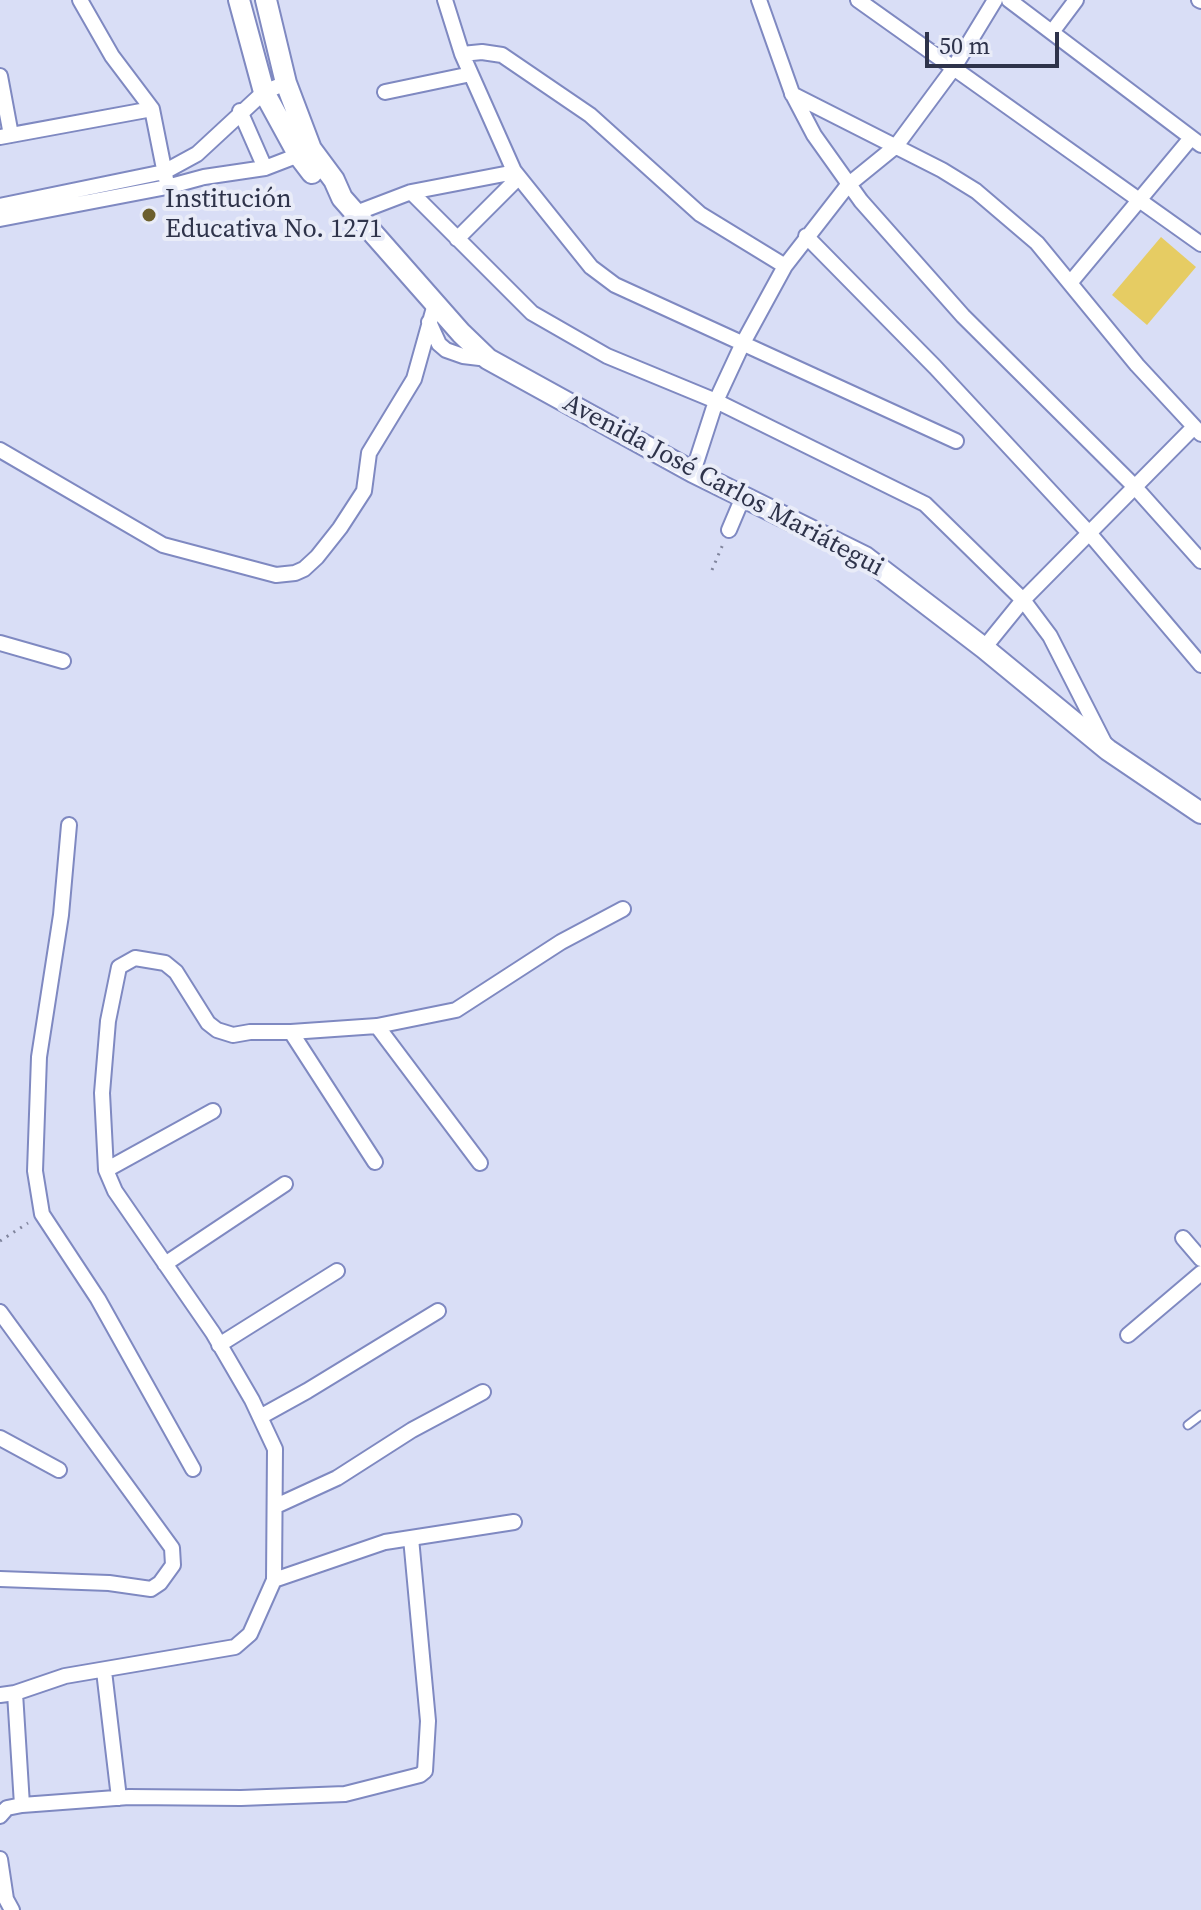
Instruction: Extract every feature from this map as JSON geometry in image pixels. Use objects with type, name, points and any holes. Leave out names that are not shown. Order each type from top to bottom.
[{"type":"street","points":[[80,0],[112,56],[152,109],[166,179]]},
{"type":"street","name":"Avenida José Carlos Mariátegui","points":[[239,0],[264,92],[305,152],[325,190],[342,198],[356,213],[432,313],[488,359],[693,472],[865,557],[984,648],[1108,750],[1201,813]]},
{"type":"street","name":"Avenida José Carlos Mariátegui","points":[[266,0],[305,152]]},
{"type":"street","points":[[445,0],[462,54],[517,175],[591,267],[615,285],[956,441]]},
{"type":"street","points":[[759,0],[792,93],[814,135],[848,185],[963,316],[1134,486],[1201,561]]},
{"type":"street","points":[[858,0],[1201,244]]},
{"type":"street","points":[[693,472],[716,401],[785,266],[848,185],[896,146],[953,69],[995,0]]},
{"type":"street","points":[[1009,0],[1196,142],[1140,201],[1070,283]]},
{"type":"street","points":[[1052,32],[1076,0]]},
{"type":"street","points":[[462,54],[482,52],[502,55],[590,115],[700,214],[785,266]]},
{"type":"street","points":[[385,92],[471,74]]},
{"type":"street","points":[[0,76],[6,136],[152,109]]},
{"type":"street","points":[[0,219],[166,179],[197,154],[240,111],[264,92],[286,83]]},
{"type":"street","points":[[792,93],[942,170],[976,191],[1037,243],[1137,365],[1198,431],[1134,486],[1023,600],[984,648]]},
{"type":"street","points":[[240,111],[265,168]]},
{"type":"street","points":[[0,206],[166,179],[265,168],[305,152]]},
{"type":"street","points":[[356,213],[411,192],[517,175]]},
{"type":"street","points":[[457,239],[517,175]]},
{"type":"street","points":[[411,192],[532,313],[607,356],[716,401],[925,504],[1023,600],[1050,636],[1108,750]]},
{"type":"street","points":[[806,236],[935,367],[1090,534],[1201,665]]},
{"type":"street","points":[[0,450],[163,545],[276,575],[295,573],[317,557],[364,491],[369,453],[414,379],[432,313]]},
{"type":"street","points":[[729,530],[743,497]]},
{"type":"street","points":[[1,648],[63,661]]},
{"type":"street","points":[[69,825],[61,915],[39,1057],[35,1171],[42,1214],[98,1299],[193,1469]]},
{"type":"street","points":[[22,1805],[7,1694],[65,1676],[235,1647],[250,1634],[274,1580],[275,1449],[219,1345],[115,1191],[106,1170],[102,1093],[108,1021],[119,967],[135,958],[165,963],[176,972],[208,1023],[217,1030],[233,1035],[377,1026],[456,1010],[561,942],[623,909]]},
{"type":"street","points":[[377,1026],[480,1163]]},
{"type":"street","points":[[291,1032],[375,1162]]},
{"type":"street","points":[[106,1170],[213,1111]]},
{"type":"street","points":[[165,1264],[285,1184]]},
{"type":"street","points":[[1183,1238],[1201,1259]]},
{"type":"street","points":[[219,1345],[337,1271]]},
{"type":"street","points":[[1128,1335],[1201,1273]]},
{"type":"street","points":[[260,1417],[438,1311]]},
{"type":"street","points":[[0,1312],[172,1548],[173,1565],[160,1583],[151,1589],[109,1583],[0,1579]]},
{"type":"street","points":[[276,1506],[337,1478],[412,1430],[483,1392]]},
{"type":"street","points":[[3,1443],[59,1470]]},
{"type":"street","points":[[274,1580],[385,1542],[514,1522]]},
{"type":"street","points":[[0,1816],[7,1808],[22,1805],[119,1798],[345,1794],[414,1777],[425,1771],[428,1721],[425,1666],[411,1538]]},
{"type":"street","points":[[104,1671],[119,1798]]},
{"type":"street","points":[[0,1859],[6,1899],[12,1910]]},
{"type":"lane","points":[[1188,1425],[1201,1415]]},
{"type":"path","points":[[712,570],[729,530]]},
{"type":"path","points":[[0,1241],[42,1214]]},
{"type":"shaded area","points":[[1161,237],[1196,267],[1147,325],[1112,295]]},
{"type":"place","name":"Institución Educativa No. 1271","points":[[149,215]]}]
